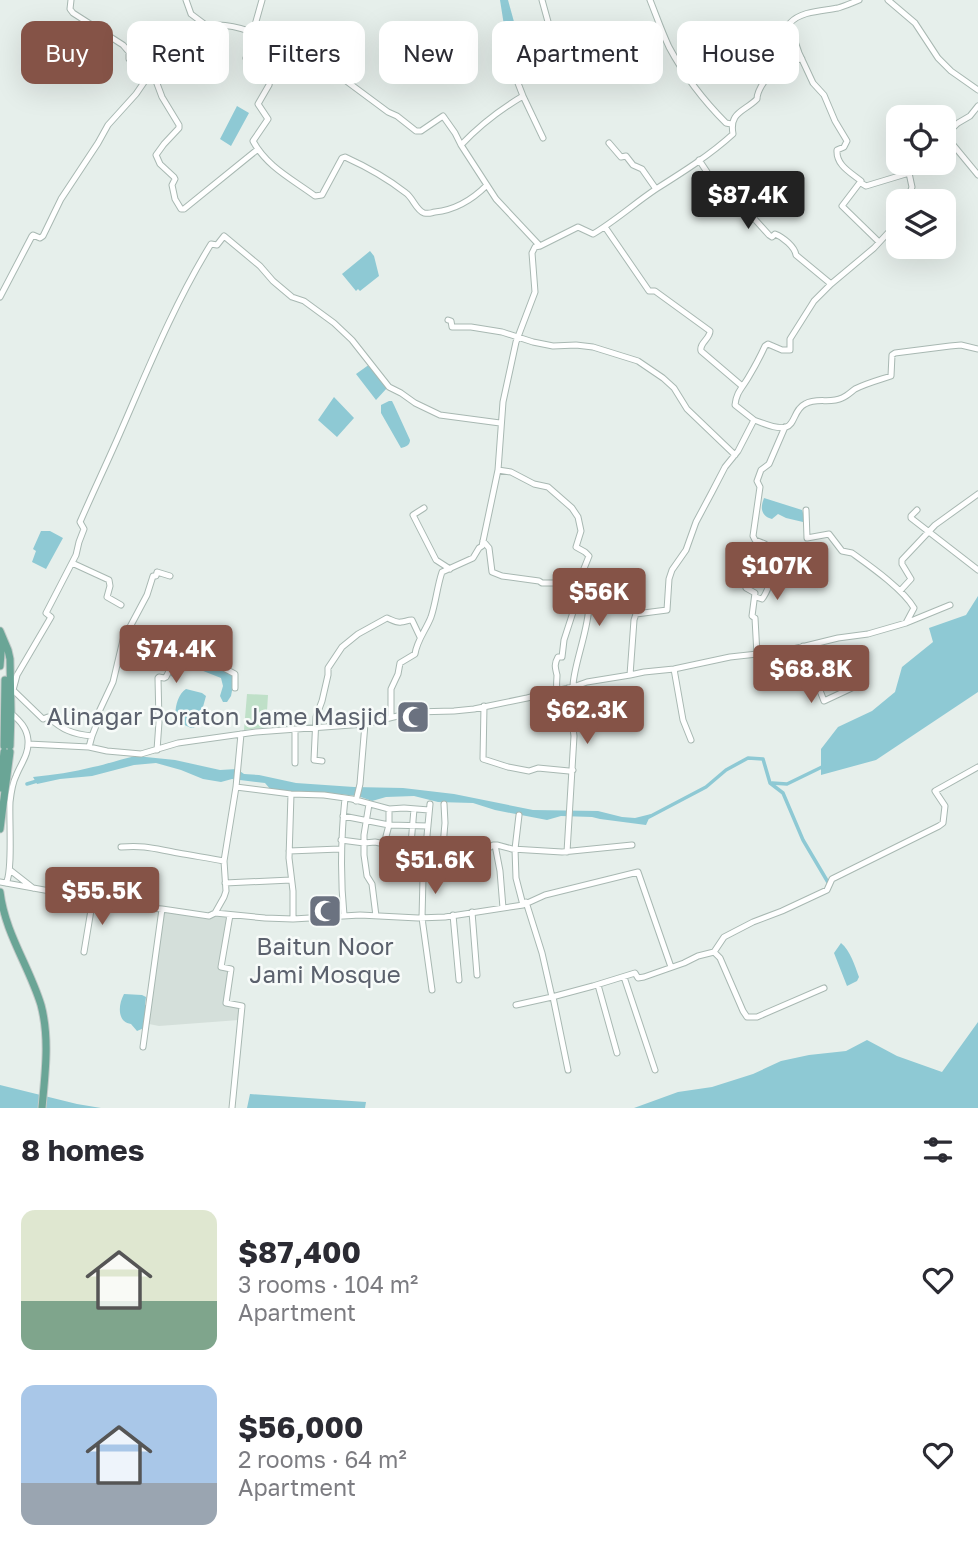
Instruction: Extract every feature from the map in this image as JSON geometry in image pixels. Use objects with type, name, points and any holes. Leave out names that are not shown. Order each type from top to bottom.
[{"type":"main road","points":[[0,632],[6,659],[7,749],[0,829]]},
{"type":"main road","points":[[0,632],[10,659],[12,713],[0,788]]},
{"type":"main road","points":[[0,666],[2,641]]},
{"type":"main road","points":[[0,892],[6,922],[40,1003],[44,1021],[47,1043],[41,1108]]},
{"type":"main road","points":[[0,910],[37,1004],[41,1022],[41,1108]]},
{"type":"street","points":[[71,0],[70,9],[73,13],[127,50]]},
{"type":"street","points":[[186,0],[191,14],[200,21]]},
{"type":"street","points":[[256,21],[262,0]]},
{"type":"street","points":[[542,0],[555,47],[512,59],[523,96],[543,138]]},
{"type":"street","points":[[650,0],[669,46],[681,66],[709,106],[726,124],[731,124]]},
{"type":"street","points":[[859,0],[792,20],[791,33],[816,87],[824,95],[846,141],[846,145],[837,150],[837,160],[866,186],[901,175]]},
{"type":"street","points":[[888,0],[915,23],[938,58],[951,71],[976,87],[978,76]]},
{"type":"street","points":[[391,717],[391,689],[400,663],[414,655],[431,617],[441,574],[473,558],[482,546],[498,470],[503,402],[518,337],[535,292],[532,253],[535,247],[578,227],[593,234],[606,226],[733,134],[731,124],[740,112],[754,103],[758,90],[778,67],[802,59]]},
{"type":"street","points":[[0,297],[32,236],[43,236],[61,199],[107,125],[143,84]]},
{"type":"street","points":[[157,84],[179,128],[156,155],[160,164],[175,179],[172,185],[174,199],[181,209],[258,149]]},
{"type":"street","points":[[268,84],[258,104],[268,119],[253,141],[280,173],[315,196],[322,195],[343,157],[366,166],[409,194],[424,213],[441,212],[462,204],[487,185]]},
{"type":"street","points":[[350,84],[416,131],[421,131],[443,116],[496,199],[540,246]]},
{"type":"street","points":[[461,145],[500,111],[523,96]]},
{"type":"street","points":[[956,125],[970,116],[978,106]]},
{"type":"street","points":[[609,143],[621,158],[626,156],[633,165],[642,169],[656,189]]},
{"type":"street","points":[[956,149],[978,174]]},
{"type":"street","points":[[699,160],[721,204],[740,194],[750,214],[769,235],[780,236],[796,255],[831,284]]},
{"type":"street","points":[[861,183],[842,206],[879,242]]},
{"type":"street","points":[[606,226],[649,291],[655,291],[710,331],[701,351],[742,386]]},
{"type":"street","points":[[785,428],[754,420],[735,405],[737,395],[767,345],[790,350],[790,339],[814,301],[886,235]]},
{"type":"street","points":[[92,736],[63,729],[50,717],[41,718],[13,690],[21,668],[51,617],[46,613],[72,563],[84,529],[80,522],[174,311],[211,244],[217,245],[224,236],[292,297],[304,301],[334,323],[352,340],[389,387],[440,415],[500,423]]},
{"type":"street","points":[[448,320],[451,321],[452,327],[502,332],[552,346],[593,347],[638,361],[674,388],[687,409],[735,455]]},
{"type":"street","points":[[757,654],[755,618],[752,616],[756,597],[755,593],[746,588],[765,544],[755,540],[753,536],[760,487],[757,481],[761,470],[769,464],[785,428],[793,423],[799,407],[816,400],[823,402],[840,399],[855,389],[891,376],[893,353],[961,345],[978,349]]},
{"type":"street","points":[[630,676],[636,614],[666,611],[672,570],[686,550],[696,522],[725,467],[735,455],[754,420]]},
{"type":"street","points":[[498,470],[511,472],[534,484],[548,487],[572,508],[578,517],[581,531],[576,547],[589,556],[583,567],[562,657],[556,659],[554,667],[557,690]]},
{"type":"street","points":[[900,591],[911,579],[902,560],[929,531],[978,494]]},
{"type":"street","points":[[424,508],[414,515],[436,560],[450,569]]},
{"type":"street","points":[[917,509],[911,517],[978,570]]},
{"type":"street","points":[[806,510],[807,538],[829,534],[842,551],[852,553],[900,591],[914,608],[906,623]]},
{"type":"street","points":[[483,541],[489,548],[492,572],[502,576],[542,583],[574,583],[581,580]]},
{"type":"street","points":[[72,563],[109,580],[107,597],[121,605]]},
{"type":"street","points":[[756,597],[762,599],[777,569]]},
{"type":"street","points":[[89,747],[100,718],[97,716],[113,682],[123,640],[147,595],[153,576],[156,576],[157,572],[170,576]]},
{"type":"street","points":[[567,852],[573,770],[571,688],[584,640],[587,615],[586,582],[581,580]]},
{"type":"street","points":[[28,744],[89,747],[141,754],[178,743],[241,734],[366,724],[414,712],[454,711],[527,698],[587,682],[730,657],[785,651],[838,638],[868,634],[906,623],[950,605]]},
{"type":"street","points":[[322,761],[314,760],[314,727],[328,668],[342,648],[358,634],[387,618],[402,622],[412,621],[422,635]]},
{"type":"street","points":[[803,646],[824,701],[856,686]]},
{"type":"street","points":[[157,750],[158,677],[166,677],[180,650],[203,657],[235,674],[234,688]]},
{"type":"street","points":[[674,668],[683,720],[691,740]]},
{"type":"street","points":[[815,678],[841,669]]},
{"type":"street","points":[[484,706],[483,759],[529,771],[538,768],[573,770]]},
{"type":"street","points":[[3,883],[10,876],[11,793],[15,777],[26,757],[28,744],[25,729],[12,713]]},
{"type":"street","points":[[356,800],[366,724]]},
{"type":"street","points":[[295,729],[295,764]]},
{"type":"street","points":[[3,883],[138,907],[209,916],[215,913],[224,897],[224,861],[241,734]]},
{"type":"street","points":[[516,1005],[635,973],[639,978],[645,977],[714,952],[724,937],[827,890],[832,879],[939,826],[943,823],[945,806],[935,790],[978,767]]},
{"type":"street","points":[[236,787],[345,798],[389,809],[429,807],[422,918],[432,990]]},
{"type":"street","points":[[291,794],[289,851],[293,919]]},
{"type":"street","points":[[344,915],[340,849],[345,798]]},
{"type":"street","points":[[369,804],[363,843],[376,916]]},
{"type":"street","points":[[443,846],[444,804]]},
{"type":"street","points":[[411,844],[414,808]]},
{"type":"street","points":[[384,845],[389,825],[389,809]]},
{"type":"street","points":[[519,815],[515,849],[516,878],[542,953],[568,1070]]},
{"type":"street","points":[[343,816],[389,825],[428,826]]},
{"type":"street","points":[[341,840],[394,846],[427,841],[477,851],[485,851],[495,845],[567,852],[632,845]]},
{"type":"street","points":[[495,845],[503,908]]},
{"type":"street","points":[[121,848],[155,847],[224,861]]},
{"type":"street","points":[[289,851],[340,849]]},
{"type":"street","points":[[10,870],[33,888]]},
{"type":"street","points":[[215,913],[293,919],[344,915],[422,918],[503,908],[555,892],[638,873],[671,967]]},
{"type":"street","points":[[225,883],[290,880]]},
{"type":"street","points":[[84,952],[93,898]]},
{"type":"street","points":[[144,1048],[162,909]]},
{"type":"street","points":[[472,912],[477,975]]},
{"type":"street","points":[[230,915],[221,967],[231,969],[225,1001],[242,1006],[232,1108]]},
{"type":"street","points":[[453,915],[459,980]]},
{"type":"street","points":[[714,952],[720,958],[747,1017],[757,1017],[824,988]]},
{"type":"street","points":[[624,977],[655,1070]]},
{"type":"street","points":[[598,985],[617,1053]]},
{"type":"shaded area","points":[[164,911],[207,919],[215,915],[227,917],[219,969],[229,971],[223,1005],[240,1008],[239,1020],[159,1026],[149,1024]]},
{"type":"green space","points":[[247,694],[268,695],[266,727],[244,730]]},
{"type":"water","points":[[500,0],[508,0],[514,21],[503,21]]},
{"type":"water","points":[[237,106],[249,113],[231,146],[220,139]]},
{"type":"water","points":[[370,251],[379,276],[360,291],[356,291],[342,274]]},
{"type":"water","points":[[370,364],[387,388],[376,400],[356,374]]},
{"type":"water","points":[[334,397],[354,418],[337,437],[318,420]]},
{"type":"water","points":[[392,401],[410,440],[403,448],[381,413],[381,405]]},
{"type":"water","points":[[764,498],[802,510],[805,519],[803,522],[778,514],[772,519],[768,518],[762,511]]},
{"type":"water","points":[[41,531],[50,531],[63,538],[46,569],[32,562],[36,551],[33,549]]},
{"type":"water","points":[[978,596],[978,692],[876,760],[821,775],[821,749],[838,727],[872,711],[895,692],[902,667],[933,642],[929,628],[966,615]]},
{"type":"water","points":[[181,652],[192,654],[235,675],[231,696],[227,702],[223,702],[220,696],[223,686],[221,678],[188,665],[178,679],[171,676]]},
{"type":"water","points":[[186,689],[206,696],[194,728],[176,721],[177,703]]},
{"type":"water","points":[[136,756],[175,760],[220,770],[237,769],[244,774],[296,783],[403,788],[454,794],[533,810],[598,811],[635,818],[651,814],[646,825],[592,817],[561,816],[547,820],[473,803],[438,802],[414,796],[386,797],[372,801],[358,796],[271,790],[265,783],[203,779],[156,763],[37,784],[33,777],[78,770]]},
{"type":"water","points":[[841,943],[850,954],[859,977],[847,986],[834,953]]},
{"type":"water","points":[[124,994],[146,997],[145,1005],[148,1006],[144,1028],[137,1031],[121,1017],[120,1008]]},
{"type":"water","points":[[978,1022],[978,1108],[634,1108],[678,1092],[712,1087],[753,1074],[781,1061],[846,1051],[867,1040],[897,1056],[942,1072]]},
{"type":"water","points":[[0,1085],[77,1104],[101,1108],[0,1108]]},
{"type":"water","points":[[250,1094],[366,1102],[365,1108],[247,1108]]},
{"type":"waterway","points":[[649,817],[706,787],[726,770],[748,758],[763,759],[770,783],[783,793],[803,840],[829,884]]},
{"type":"waterway","points":[[772,783],[787,784],[824,766]]},
{"type":"waterway","points":[[27,784],[37,781]]},
{"type":"place","name":"Alinagar Poraton Jame Masjid","points":[[413,717]]},
{"type":"place","name":"Baitun Noor Jami Mosque","points":[[325,911]]}]
